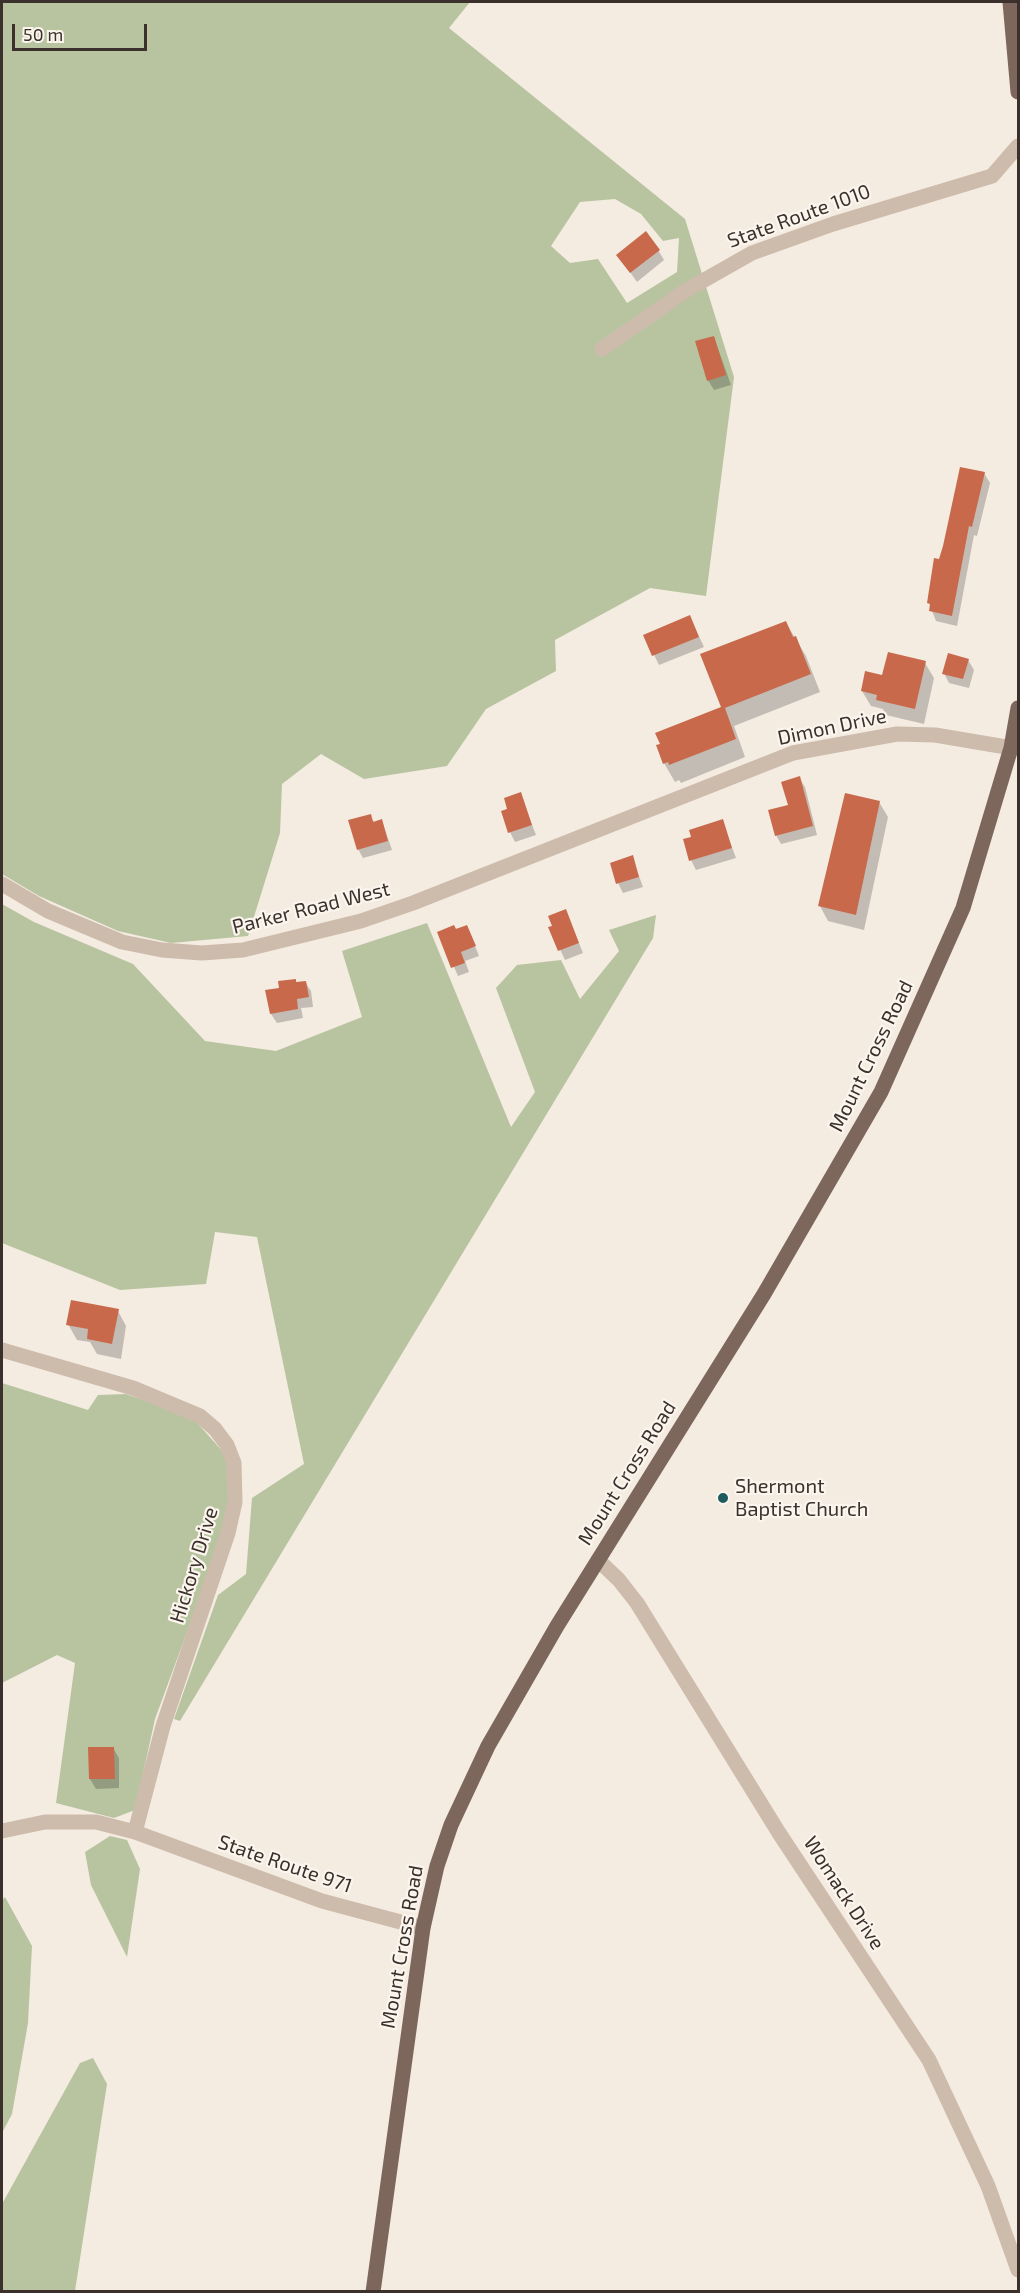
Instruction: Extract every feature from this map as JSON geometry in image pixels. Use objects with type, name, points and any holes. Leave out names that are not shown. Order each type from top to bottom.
[{"type":"main road","points":[[1010,2],[1018,92]]},
{"type":"main road","name":"Mount Cross Road","points":[[373,2292],[423,1928],[437,1866],[451,1825],[488,1746],[598,1560],[764,1294],[880,1092],[963,908],[1015,748],[1018,708]]},
{"type":"street","name":"State Route 1010","points":[[602,349],[685,291],[752,253],[833,224],[992,176],[1018,146]]},
{"type":"street","name":"Dimon Drive","points":[[628,818],[793,753],[897,734],[935,735],[1015,748]]},
{"type":"street","name":"Parker Road West","points":[[2,884],[48,911],[122,942],[162,950],[202,952],[243,950],[362,921],[628,818]]},
{"type":"street","name":"Hickory Drive","points":[[2,1350],[133,1388],[200,1416],[215,1429],[227,1445],[234,1463],[235,1502],[228,1533],[164,1726],[135,1832]]},
{"type":"street","name":"Womack Drive","points":[[598,1560],[619,1580],[637,1603],[779,1833],[929,2060],[988,2186],[1018,2270]]},
{"type":"street","name":"State Route 971","points":[[2,1831],[45,1822],[81,1821],[135,1832],[322,1901],[423,1928]]},
{"type":"green space","points":[[2,2],[470,2],[449,28],[685,219],[734,377],[706,596],[650,588],[555,640],[556,671],[486,709],[447,766],[364,779],[321,754],[282,784],[280,833],[248,936],[171,943],[118,931],[39,896],[2,874]],"holes":[[[615,199],[641,214],[663,241],[679,238],[677,272],[627,303],[598,259],[570,263],[551,246],[580,202]]]},
{"type":"green space","points":[[2,904],[34,922],[133,964],[205,1041],[276,1051],[362,1017],[342,951],[427,923],[511,1127],[535,1092],[496,988],[517,965],[561,960],[580,999],[619,951],[609,930],[656,915],[653,938],[180,1721],[174,1719],[218,1595],[246,1574],[252,1498],[304,1464],[257,1237],[215,1232],[206,1284],[120,1290],[2,1243]]},
{"type":"green space","points":[[2,1383],[88,1410],[98,1395],[126,1394],[192,1417],[224,1453],[233,1480],[226,1526],[155,1719],[135,1810],[114,1818],[56,1803],[75,1663],[57,1655],[2,1683]]},
{"type":"green space","points":[[110,1836],[127,1840],[140,1869],[127,1957],[91,1885],[85,1852]]},
{"type":"green space","points":[[5,1897],[32,1946],[28,2023],[12,2114],[2,2133],[2,1900]]},
{"type":"green space","points":[[93,2058],[107,2084],[75,2291],[2,2291],[2,2204],[80,2063]]},
{"type":"building","points":[[646,231],[660,250],[630,273],[616,255]]},
{"type":"building","points":[[714,336],[726,375],[707,381],[695,341]]},
{"type":"building","points":[[960,467],[985,472],[972,527],[969,526],[952,616],[929,611],[930,604],[927,603],[934,558],[939,559],[943,546]]},
{"type":"building","points":[[690,615],[699,637],[652,656],[643,635]]},
{"type":"building","points":[[786,621],[793,637],[796,636],[811,674],[725,708],[736,739],[669,765],[668,762],[663,764],[656,745],[660,744],[655,733],[721,707],[700,654]]},
{"type":"building","points":[[888,652],[926,661],[915,709],[876,700],[877,695],[861,691],[865,671],[882,675]]},
{"type":"building","points":[[948,653],[969,659],[963,679],[942,674]]},
{"type":"building","points":[[800,776],[813,826],[775,836],[768,810],[788,805],[781,782]]},
{"type":"building","points":[[521,792],[532,825],[508,833],[501,811],[507,809],[504,798]]},
{"type":"building","points":[[845,793],[880,801],[856,915],[818,906]]},
{"type":"building","points":[[371,814],[373,822],[382,819],[388,841],[357,850],[348,820]]},
{"type":"building","points":[[723,819],[732,848],[689,861],[683,839],[691,837],[689,830]]},
{"type":"building","points":[[633,855],[639,877],[616,884],[610,863]]},
{"type":"building","points":[[566,909],[579,943],[558,951],[548,927],[552,926],[548,916]]},
{"type":"building","points":[[454,925],[456,929],[467,925],[476,946],[461,952],[465,963],[451,968],[437,932]]},
{"type":"building","points":[[296,979],[296,982],[306,981],[309,997],[297,999],[298,1009],[270,1014],[265,990],[279,988],[278,981]]},
{"type":"building","points":[[71,1300],[119,1309],[112,1344],[87,1339],[88,1329],[66,1325]]},
{"type":"building","points":[[88,1747],[114,1747],[115,1779],[89,1779]]},
{"type":"place","name":"Shermont Baptist Church","points":[[723,1498]]}]
